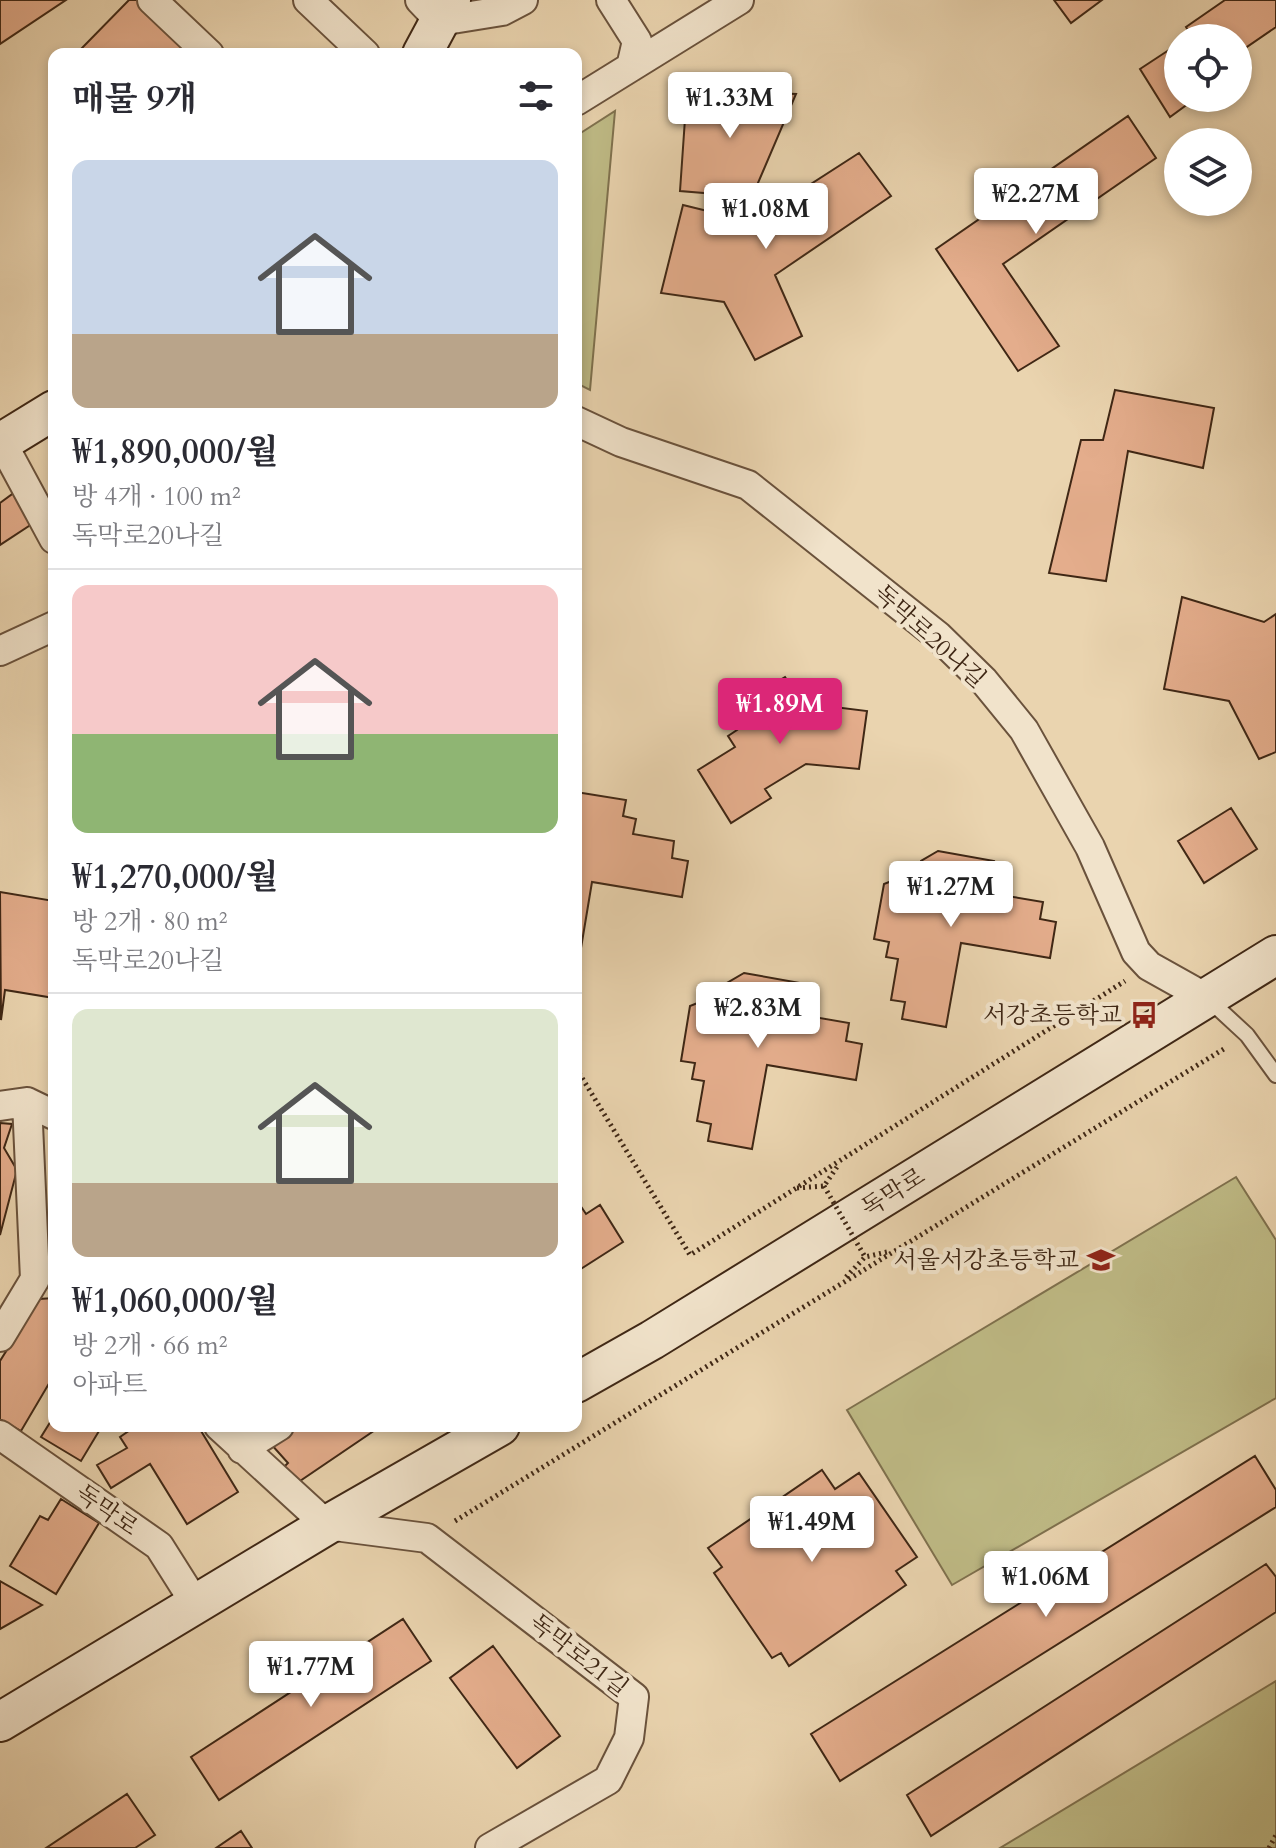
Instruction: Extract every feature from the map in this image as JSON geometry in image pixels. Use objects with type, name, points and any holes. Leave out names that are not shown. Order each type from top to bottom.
[{"type":"main road","points":[[424,48],[437,7]]},
{"type":"main road","points":[[1,441],[48,414]]},
{"type":"main road","name":"독막로","points":[[582,1380],[652,1340],[1276,955]]},
{"type":"main road","points":[[0,1722],[195,1603],[490,1432]]},
{"type":"street","points":[[152,0],[203,48]]},
{"type":"street","points":[[308,0],[359,48]]},
{"type":"street","points":[[437,7],[502,11],[523,0]]},
{"type":"street","points":[[611,0],[637,41],[631,67]]},
{"type":"street","points":[[582,97],[739,0]]},
{"type":"street","name":"독막로20나길","points":[[582,424],[621,442],[748,485],[938,636],[984,681],[1024,730],[1090,847],[1136,952],[1149,966],[1208,999]]},
{"type":"street","points":[[1,441],[48,528]]},
{"type":"street","points":[[0,651],[48,629]]},
{"type":"street","points":[[3,1328],[48,1278],[13,1104],[48,1113]]},
{"type":"street","points":[[225,1432],[327,1525],[427,1538]]},
{"type":"street","points":[[242,1449],[269,1432]]},
{"type":"street","name":"독막로","points":[[0,1435],[159,1546],[195,1603]]},
{"type":"street","name":"독막로21길","points":[[427,1538],[634,1697],[629,1738],[608,1780],[490,1848]]},
{"type":"lane","points":[[1208,999],[1247,1035],[1276,1075]]},
{"type":"path","points":[[582,1078],[690,1255],[1149,966]]},
{"type":"path","points":[[427,1538],[1247,1035]]},
{"type":"path","points":[[824,1186],[841,1160]]},
{"type":"path","points":[[796,1188],[824,1186]]},
{"type":"path","points":[[824,1186],[865,1257]]},
{"type":"path","points":[[840,1283],[865,1257],[893,1251]]},
{"type":"path","points":[[1269,1848],[1276,1835]]},
{"type":"shaded area","points":[[615,111],[590,390],[582,386],[582,132]]},
{"type":"shaded area","points":[[1236,1177],[1276,1240],[1276,1398],[952,1585],[847,1410]]},
{"type":"shaded area","points":[[1276,1681],[1276,1848],[1000,1848]]},
{"type":"building","points":[[0,0],[66,0],[0,44]]},
{"type":"building","points":[[129,0],[148,0],[184,48],[82,48]]},
{"type":"building","points":[[1054,0],[1102,0],[1071,23]]},
{"type":"building","points":[[1225,0],[1276,0],[1276,27],[1252,43],[1252,24],[1190,24]]},
{"type":"building","points":[[1164,53],[1164,107],[1140,69]]},
{"type":"building","points":[[687,90],[796,94],[752,197],[680,191]]},
{"type":"building","points":[[1128,116],[1156,158],[1003,264],[1059,346],[1018,371],[936,249]]},
{"type":"building","points":[[859,153],[891,196],[775,275],[802,336],[755,360],[724,302],[661,293],[683,205],[752,222]]},
{"type":"building","points":[[1115,390],[1214,408],[1203,468],[1128,451],[1106,581],[1049,573],[1081,440],[1103,440]]},
{"type":"building","points":[[15,492],[35,522],[0,545],[0,503]]},
{"type":"building","points":[[1182,597],[1264,622],[1276,614],[1276,752],[1259,759],[1229,701],[1164,689]]},
{"type":"building","points":[[785,677],[802,703],[867,711],[859,769],[806,764],[765,789],[771,798],[731,823],[698,770],[735,747],[728,736],[737,730],[726,713]]},
{"type":"building","points":[[582,793],[626,800],[623,816],[636,819],[633,834],[674,841],[672,858],[688,861],[682,897],[592,882],[582,942]]},
{"type":"building","points":[[1231,808],[1257,849],[1204,883],[1178,841]]},
{"type":"building","points":[[938,851],[994,861],[991,877],[1004,879],[1001,895],[1043,902],[1040,919],[1056,922],[1050,958],[961,943],[946,1027],[902,1019],[905,1002],[891,1000],[898,959],[886,957],[889,942],[874,939],[884,884],[904,876],[918,879],[921,861]]},
{"type":"building","points":[[0,892],[48,900],[48,997],[5,990],[1,1020]]},
{"type":"building","points":[[744,973],[800,983],[797,999],[810,1001],[808,1016],[849,1023],[846,1041],[862,1044],[856,1080],[767,1065],[752,1149],[708,1141],[711,1124],[697,1121],[704,1081],[692,1079],[695,1063],[681,1061],[690,1006],[710,998],[724,1000],[727,983]]},
{"type":"building","points":[[0,1123],[12,1124],[4,1148],[17,1170],[0,1235]]},
{"type":"building","points":[[600,1205],[623,1242],[582,1268],[582,1208],[586,1214]]},
{"type":"building","points":[[48,1298],[48,1385],[21,1431],[0,1419],[0,1361],[39,1299]]},
{"type":"building","points":[[48,1426],[48,1432],[98,1432],[81,1461],[41,1437]]},
{"type":"building","points":[[127,1432],[202,1432],[238,1492],[187,1524],[150,1464],[111,1488],[97,1465],[127,1448],[120,1437]]},
{"type":"building","points":[[287,1432],[372,1432],[297,1483],[281,1470],[288,1463],[270,1443]]},
{"type":"building","points":[[1255,1456],[1276,1490],[1276,1507],[840,1781],[811,1734]]},
{"type":"building","points":[[822,1470],[835,1489],[859,1473],[917,1557],[896,1571],[906,1585],[789,1666],[781,1653],[772,1658],[714,1573],[722,1567],[708,1548]]},
{"type":"building","points":[[61,1499],[99,1523],[56,1594],[10,1566],[40,1516],[48,1520]]},
{"type":"building","points":[[1266,1564],[1276,1577],[1276,1612],[931,1836],[907,1795]]},
{"type":"building","points":[[0,1581],[42,1605],[0,1629]]},
{"type":"building","points":[[403,1619],[431,1661],[219,1800],[191,1757]]},
{"type":"building","points":[[493,1646],[560,1736],[517,1768],[450,1678]]},
{"type":"building","points":[[127,1794],[155,1835],[135,1848],[46,1848]]},
{"type":"building","points":[[241,1831],[252,1848],[216,1848]]},
{"type":"place","name":"서강초등학교","points":[[1144,1015]]},
{"type":"place","name":"서울서강초등학교","points":[[1101,1260]]}]
